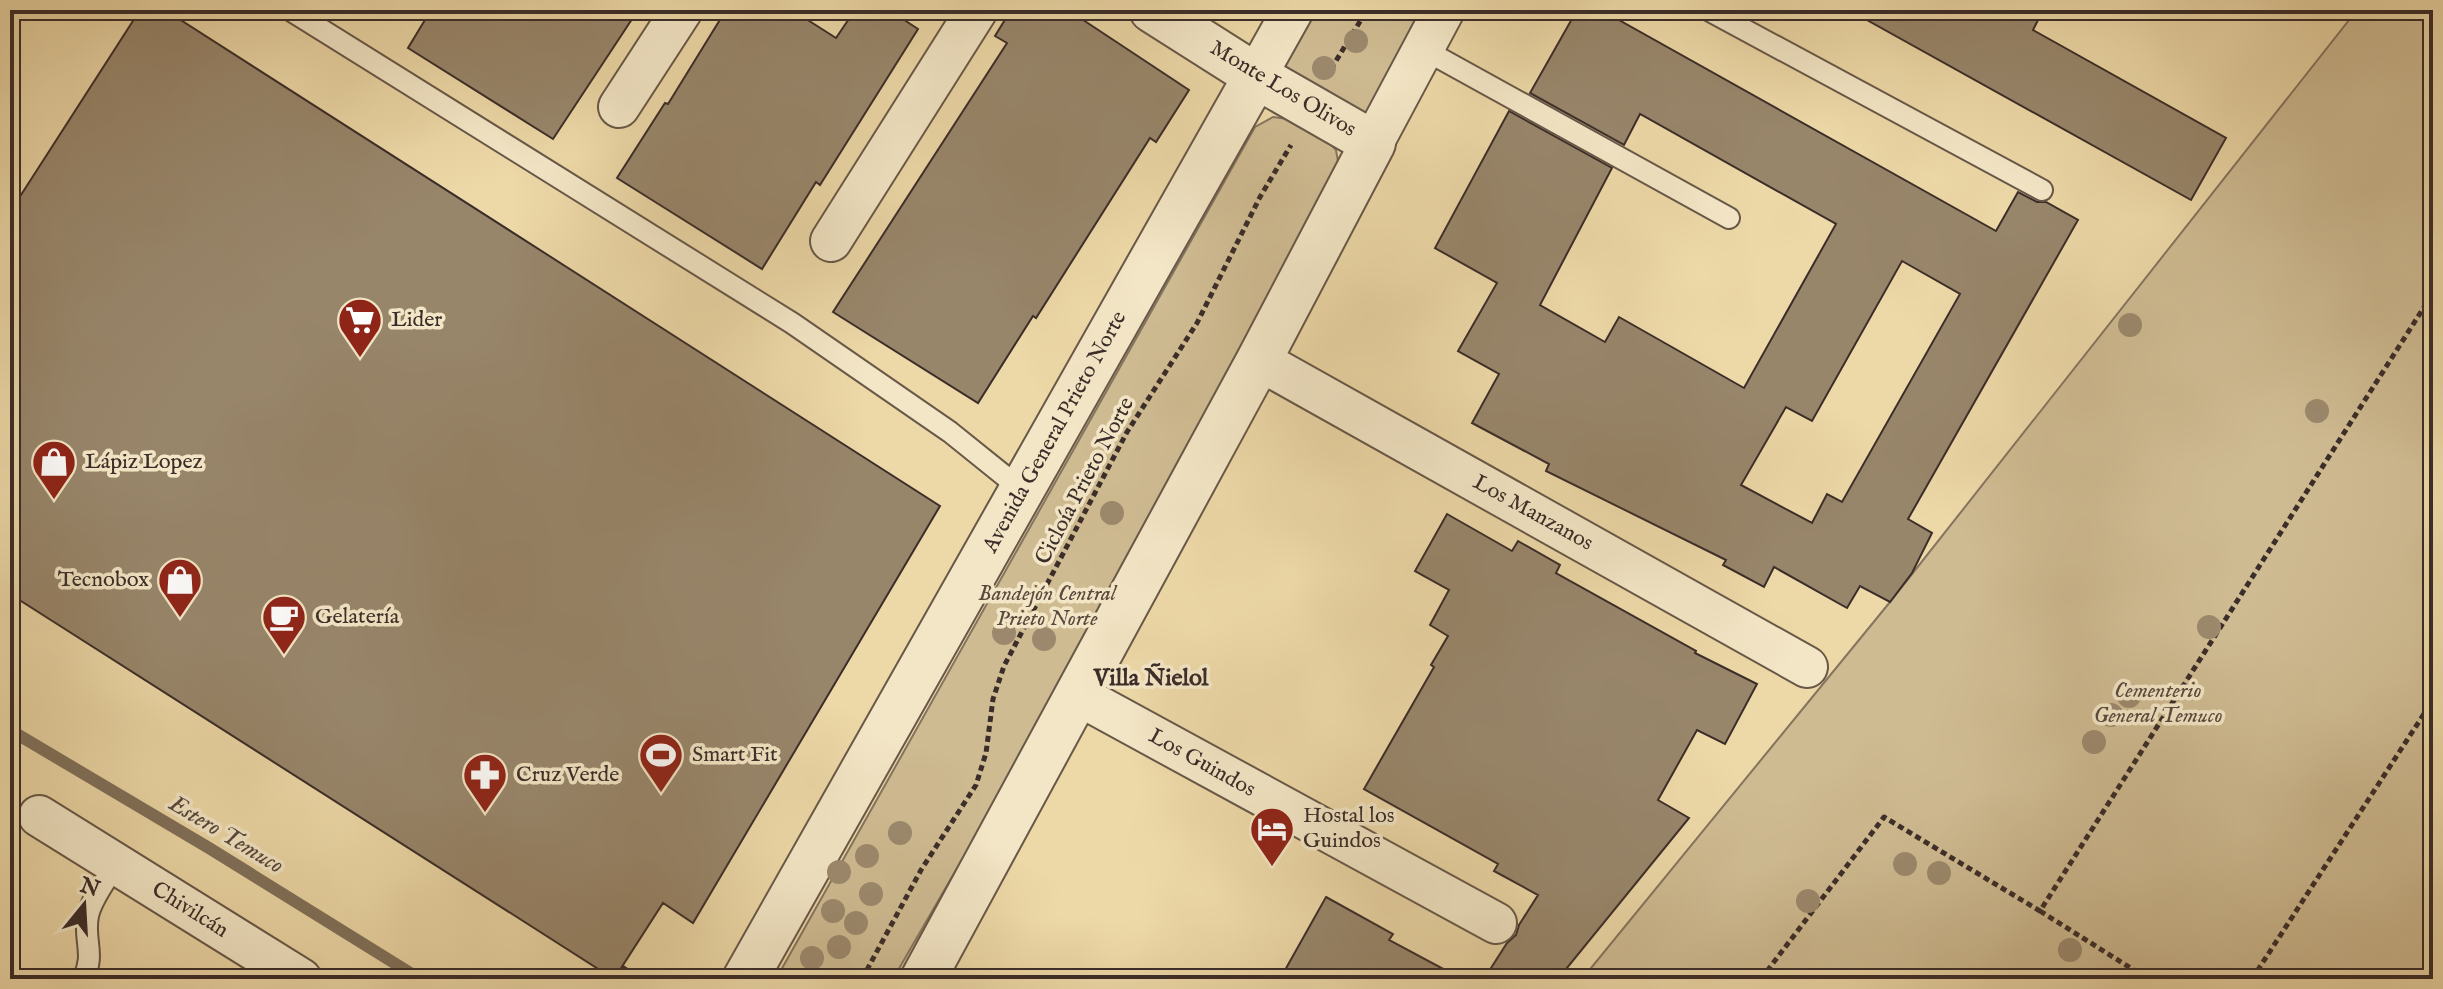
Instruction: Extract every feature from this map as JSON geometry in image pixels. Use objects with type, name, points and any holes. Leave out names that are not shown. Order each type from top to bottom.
[{"type":"street","points":[[619,107],[682,10]]},
{"type":"street","points":[[831,241],[977,10]]},
{"type":"street","name":"Monte Los Olivos","points":[[1152,10],[1256,76],[1373,143]]},
{"type":"street","name":"Avenida General Prieto Norte","points":[[745,979],[1293,10]]},
{"type":"street","points":[[923,979],[1259,360],[1444,10]]},
{"type":"street","name":"Los Manzanos","points":[[1259,360],[1807,667]]},
{"type":"street","name":"Los Guindos","points":[[1078,695],[1496,923]]},
{"type":"street","name":"Chivilcán","points":[[39,816],[301,979]]},
{"type":"lane","points":[[290,10],[792,323],[950,432],[1022,490]]},
{"type":"lane","points":[[1708,10],[2042,190]]},
{"type":"lane","points":[[1423,49],[1729,218]]},
{"type":"lane","points":[[83,979],[90,965],[86,932],[88,913],[116,864]]},
{"type":"path","name":"Cicloía Prieto Norte","points":[[862,979],[921,870],[976,785],[986,753],[993,699],[1004,666],[1127,432],[1197,323],[1260,197],[1367,10]]},
{"type":"path","points":[[2040,911],[2433,293]]},
{"type":"path","points":[[2252,979],[2433,700]]},
{"type":"path","points":[[1761,979],[1884,817],[2148,979]]},
{"type":"path","points":[[622,967],[640,979]]},
{"type":"green space","points":[[1307,10],[1440,10],[1368,126],[1273,71]]},
{"type":"green space","name":"Cementerio General Temuco","points":[[2357,10],[2433,10],[2433,979],[1582,979],[1890,602]]},
{"type":"green space","name":"Bandejón Central Prieto Norte","points":[[1273,117],[1310,122],[1336,150],[1341,178],[1093,633],[893,979],[776,979],[1255,127]]},
{"type":"building","name":"Lider","points":[[140,10],[165,10],[940,506],[693,923],[663,903],[614,979],[10,594],[10,212]]},
{"type":"building","points":[[431,10],[638,10],[553,139],[408,48]]},
{"type":"building","points":[[726,10],[792,10],[836,38],[855,10],[889,10],[918,29],[820,185],[816,182],[762,269],[617,178],[665,103],[668,104]]},
{"type":"building","points":[[1011,10],[1068,10],[1189,90],[1156,142],[1150,138],[978,403],[833,312],[1007,43],[995,36]]},
{"type":"building","points":[[1577,10],[1601,10],[1996,231],[2018,192],[2037,202],[2046,202],[2078,220],[1908,519],[1932,533],[1912,573],[1890,602],[1860,586],[1847,608],[1774,567],[1764,587],[1723,565],[1726,560],[1546,471],[1549,464],[1472,423],[1499,374],[1458,351],[1497,283],[1435,248],[1509,111],[1612,168],[1540,305],[1605,342],[1619,317],[1744,388],[1836,224],[1640,114],[1624,145],[1530,93]],"holes":[[[1902,261],[1960,294],[1842,502],[1827,494],[1812,523],[1741,485],[1786,407],[1812,421]]]},
{"type":"building","points":[[1849,10],[2043,10],[2033,30],[2226,138],[2191,200]]},
{"type":"building","points":[[1447,514],[1512,551],[1518,541],[1560,565],[1556,573],[1695,653],[1757,684],[1725,744],[1697,730],[1658,800],[1689,818],[1558,979],[1484,979],[1507,943],[1516,935],[1538,895],[1494,871],[1498,864],[1364,789],[1434,667],[1431,665],[1448,636],[1430,625],[1449,590],[1415,571]]},
{"type":"building","points":[[1326,897],[1393,934],[1389,940],[1462,979],[1280,979]]},
{"type":"waterway","name":"Estero Temuco","points":[[10,730],[209,848],[420,979]]},
{"type":"place","name":"Lider","points":[[360,359]]},
{"type":"place","name":"Lápiz Lopez","points":[[54,501]]},
{"type":"place","name":"Tecnobox","points":[[180,619]]},
{"type":"place","name":"Gelatería","points":[[284,656]]},
{"type":"place","name":"Smart Fit","points":[[661,794]]},
{"type":"place","name":"Cruz Verde","points":[[485,814]]},
{"type":"place","name":"Hostal los Guindos","points":[[1272,868]]},
{"type":"district","name":"Villa Ñielol","points":[[1151,678]]}]
